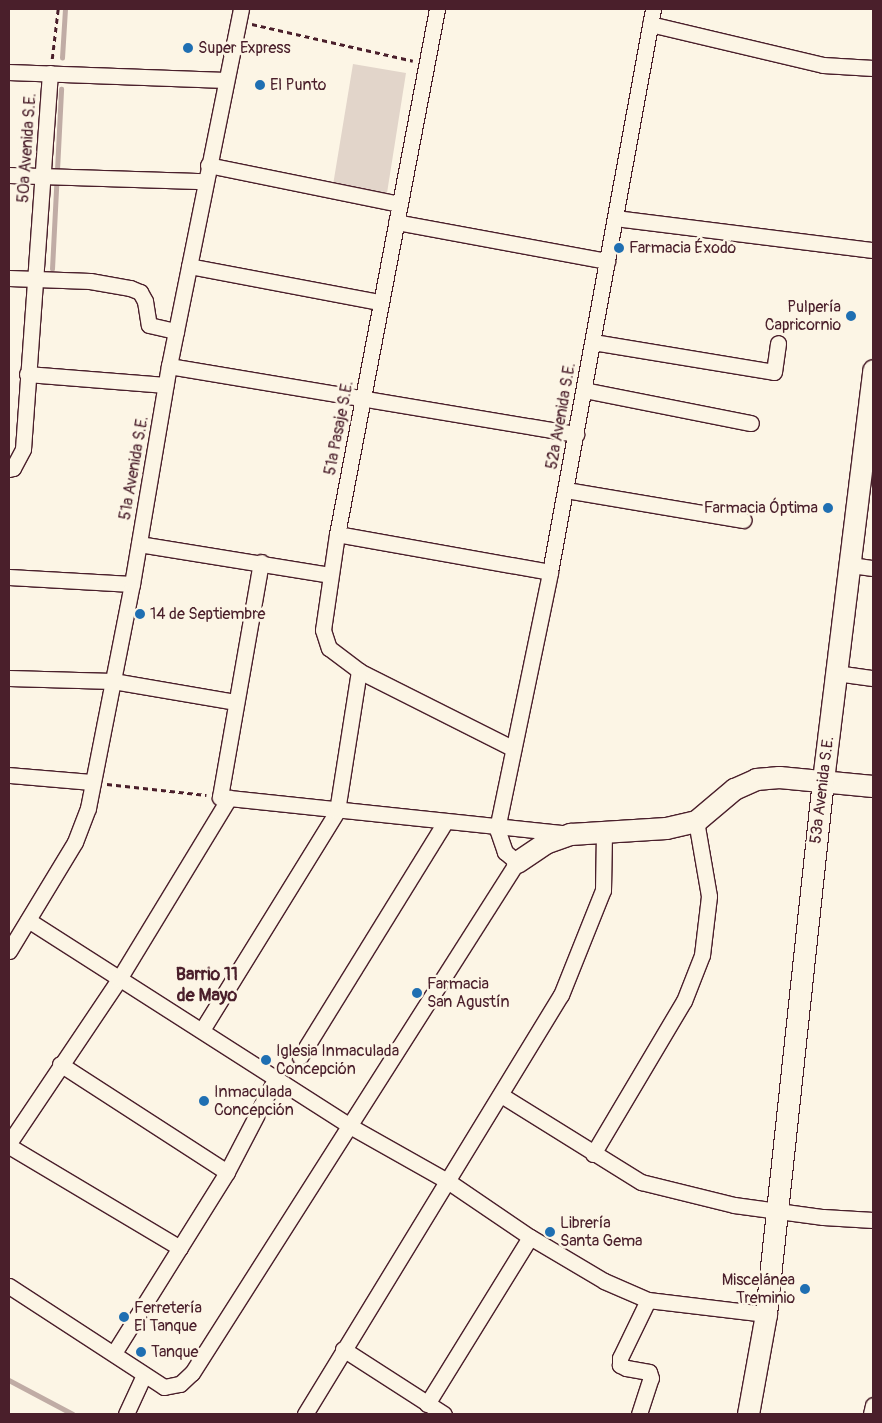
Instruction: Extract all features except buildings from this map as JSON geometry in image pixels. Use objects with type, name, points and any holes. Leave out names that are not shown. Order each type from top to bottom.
[{"type":"street","name":"51a Pasaje S.E.","points":[[437,9],[337,534],[323,630],[329,648],[359,672],[512,748]]},
{"type":"street","name":"52a Avenida S.E.","points":[[497,829],[566,490],[653,9]]},
{"type":"street","name":"51a Avenida S.E.","points":[[9,951],[75,842],[88,808],[132,584],[176,331],[225,80],[240,15]]},
{"type":"street","points":[[650,24],[823,65],[873,68]]},
{"type":"street","points":[[9,72],[225,80]]},
{"type":"street","name":"50a Avenida S.E.","points":[[11,468],[22,449],[34,279],[52,176],[50,73]]},
{"type":"street","points":[[208,165],[400,204]]},
{"type":"street","points":[[9,174],[205,181]]},
{"type":"street","points":[[615,218],[873,250]]},
{"type":"street","points":[[396,222],[607,261]]},
{"type":"street","points":[[189,266],[380,302]]},
{"type":"street","points":[[9,278],[90,281],[130,288],[140,292],[145,301],[149,324],[176,331]]},
{"type":"street","points":[[593,342],[774,372],[778,343]]},
{"type":"street","points":[[170,366],[362,400],[576,434]]},
{"type":"street","name":"53a Avenida S.E.","points":[[748,1414],[766,1314],[823,780],[851,565],[868,462],[873,370]]},
{"type":"street","points":[[27,374],[166,385]]},
{"type":"street","points":[[584,390],[751,424]]},
{"type":"street","points":[[566,490],[743,520]]},
{"type":"street","points":[[337,534],[550,572]]},
{"type":"street","points":[[139,544],[261,562],[330,576]]},
{"type":"street","points":[[180,1248],[9,1145],[60,1064],[120,979],[224,798],[236,702],[261,562]]},
{"type":"street","points":[[851,565],[873,568]]},
{"type":"street","points":[[9,577],[132,584]]},
{"type":"street","points":[[202,1030],[336,811],[359,672]]},
{"type":"street","points":[[836,673],[873,678]]},
{"type":"street","points":[[9,678],[113,681],[236,702]]},
{"type":"street","points":[[9,775],[93,782]]},
{"type":"street","points":[[224,798],[497,829],[570,834],[666,828],[696,821],[734,790],[756,779],[779,777],[873,786]]},
{"type":"street","points":[[593,1154],[684,1001],[702,955],[708,896],[696,821]]},
{"type":"street","points":[[300,1057],[445,822]]},
{"type":"street","points":[[497,829],[505,852],[518,862]]},
{"type":"street","points":[[305,1414],[343,1349],[449,1182],[561,995],[603,890],[604,831]]},
{"type":"street","points":[[9,1286],[164,1387],[180,1384],[192,1373],[348,1125],[518,862],[545,842],[570,834]]},
{"type":"street","points":[[28,920],[348,1125],[449,1182],[530,1237],[604,1280],[648,1300],[766,1314]]},
{"type":"street","points":[[60,1064],[227,1172]]},
{"type":"street","points":[[114,1354],[227,1172],[276,1078]]},
{"type":"street","points":[[501,1096],[641,1182],[734,1205],[873,1220]]},
{"type":"street","points":[[427,1404],[530,1237]]},
{"type":"street","points":[[639,1414],[651,1378],[649,1372],[626,1368],[620,1365],[620,1358],[648,1300]]},
{"type":"street","points":[[343,1349],[444,1414]]},
{"type":"street","points":[[126,1414],[144,1375]]},
{"type":"street","points":[[871,1414],[873,1405]]},
{"type":"path","name":"50a Avenida S.E.","points":[[50,73],[58,9]]},
{"type":"path","points":[[240,15],[428,64]]},
{"type":"path","points":[[93,782],[224,798]]},
{"type":"shaded area","points":[[353,64],[406,73],[387,193],[333,185]]},
{"type":"waterway","points":[[62,58],[65,9]]},
{"type":"waterway","points":[[52,269],[61,89]]},
{"type":"waterway","points":[[9,1380],[73,1414]]},
{"type":"place","name":"Super Express","points":[[188,48]]},
{"type":"place","name":"El Punto","points":[[260,85]]},
{"type":"place","name":"Farmacia Éxodo","points":[[619,248]]},
{"type":"place","name":"Pulpería Capricornio","points":[[851,316]]},
{"type":"place","name":"Farmacia Óptima","points":[[828,508]]},
{"type":"place","name":"14 de Septiembre","points":[[140,614]]},
{"type":"place","name":"Farmacia San Agustín","points":[[417,993]]},
{"type":"place","name":"Iglesia Inmaculada Concepción","points":[[266,1060]]},
{"type":"place","name":"Inmaculada Concepción","points":[[204,1101]]},
{"type":"place","name":"Librería Santa Gema","points":[[550,1232]]},
{"type":"place","name":"Miscelánea Treminio","points":[[805,1289]]},
{"type":"place","name":"Ferretería El Tanque","points":[[124,1317]]},
{"type":"place","name":"Tanque","points":[[141,1352]]},
{"type":"district","name":"Barrio 11 de Mayo","points":[[207,986]]}]
